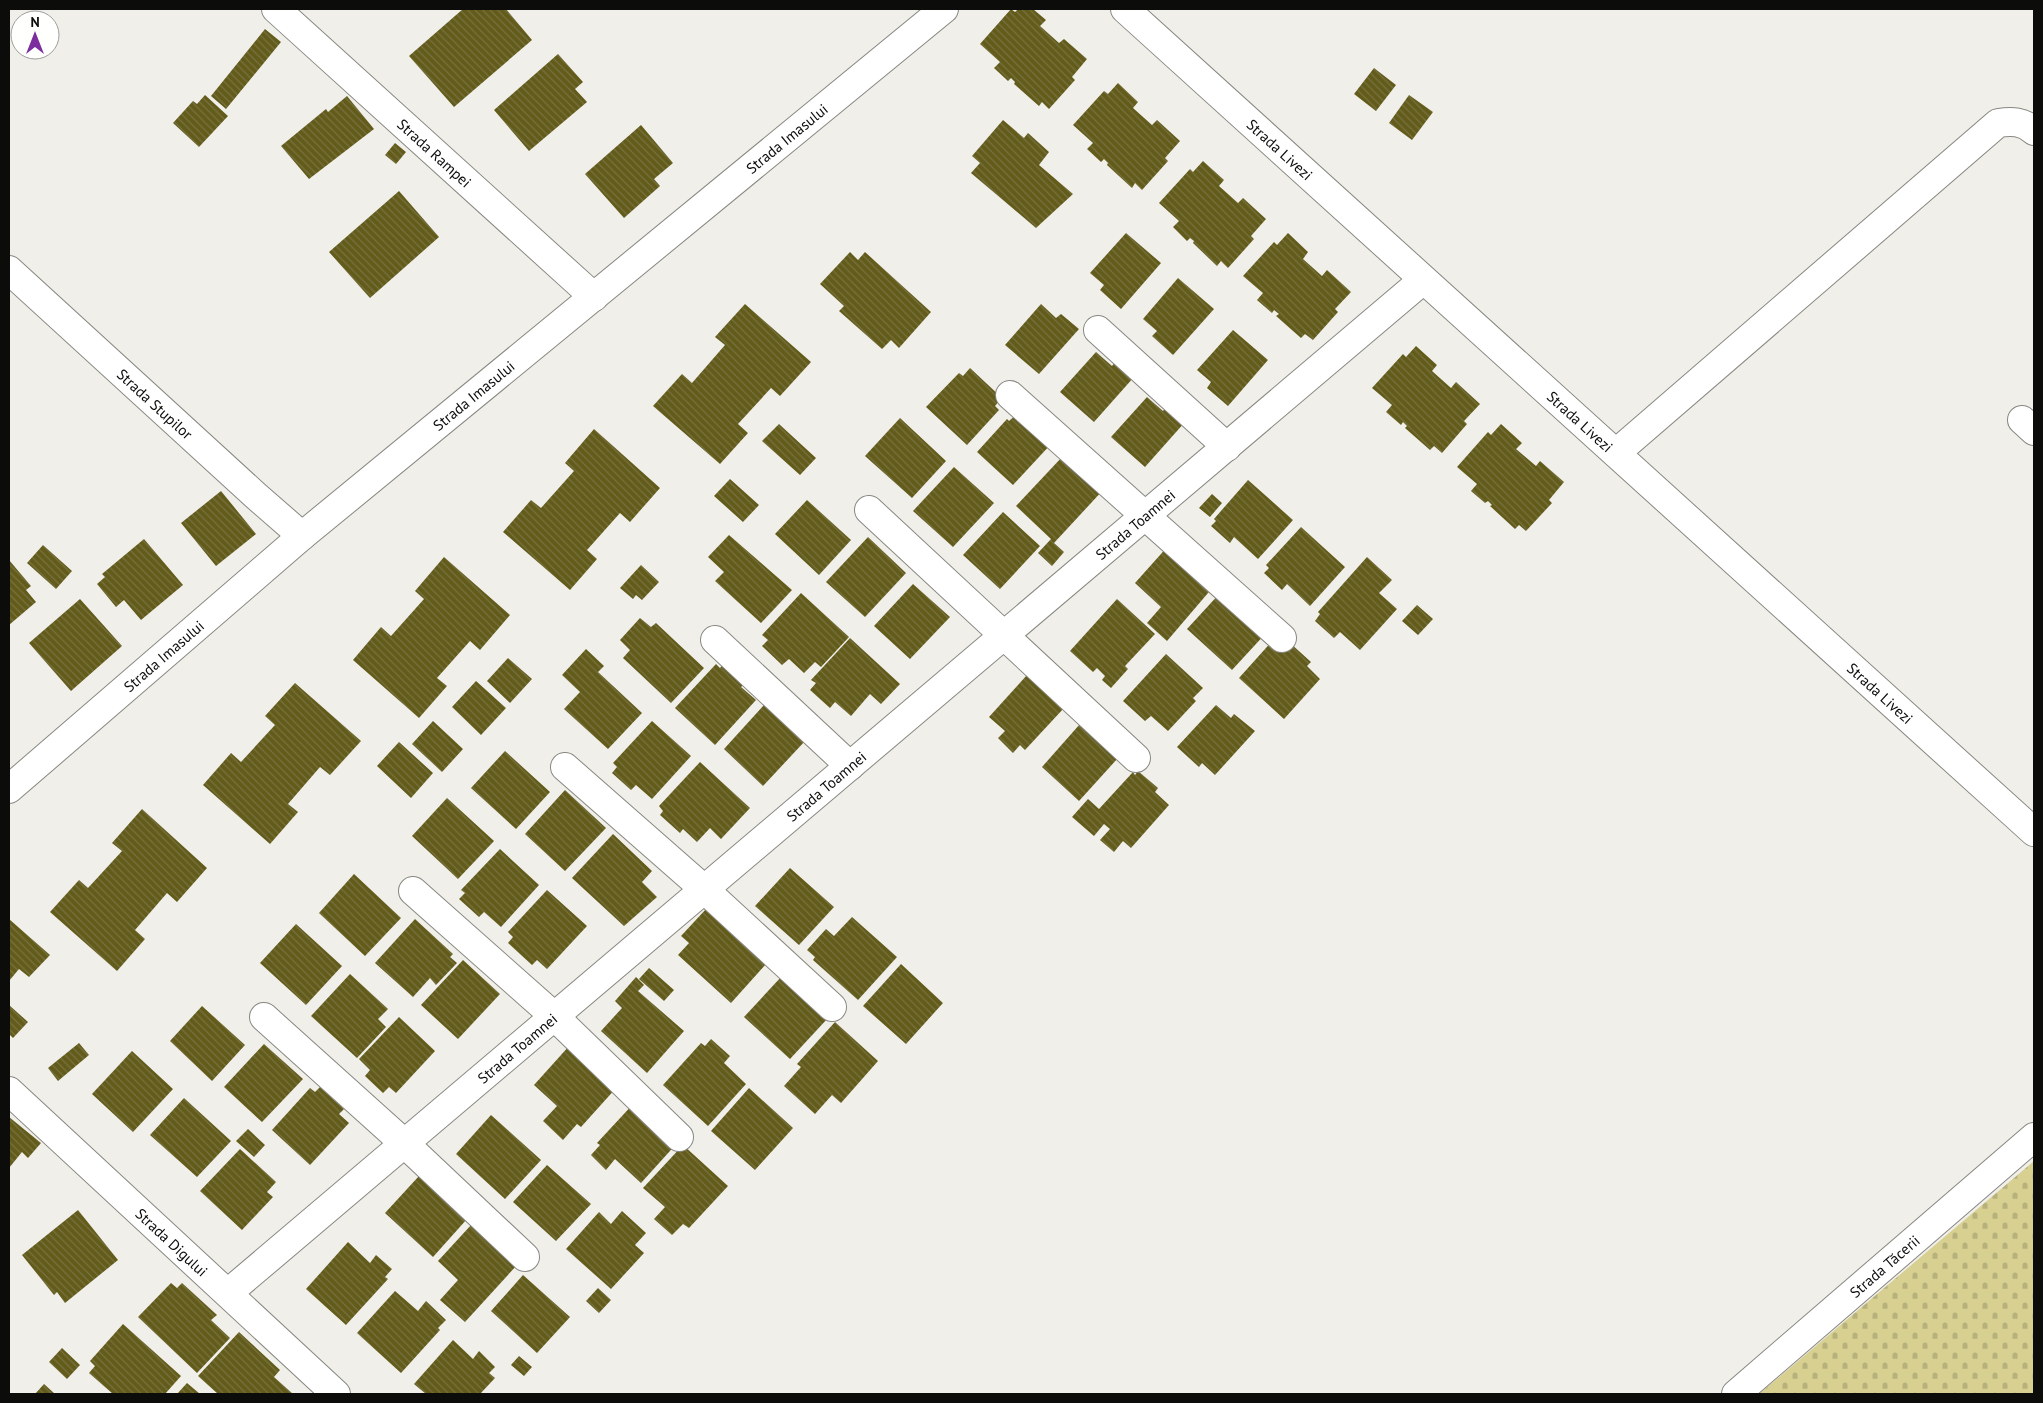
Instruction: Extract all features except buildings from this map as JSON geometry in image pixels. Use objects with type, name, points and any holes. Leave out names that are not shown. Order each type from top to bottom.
[{"type":"street","name":"Strada Rampei","points":[[276,9],[594,296]]},
{"type":"street","name":"Strada Imasului","points":[[10,787],[302,536],[944,9]]},
{"type":"street","name":"Strada Livezi","points":[[1125,9],[2034,832]]},
{"type":"street","points":[[1616,454],[1998,122],[2011,121],[2028,125],[2034,131]]},
{"type":"street","name":"Strada Stupilor","points":[[9,270],[255,496],[302,536]]},
{"type":"street","name":"Strada Toamnei","points":[[228,1293],[1423,280]]},
{"type":"street","points":[[1098,330],[1227,447]]},
{"type":"street","points":[[1010,395],[1282,638]]},
{"type":"street","points":[[869,510],[1136,758]]},
{"type":"street","points":[[715,640],[850,766]]},
{"type":"street","points":[[565,767],[704,889],[832,1007]]},
{"type":"street","points":[[413,892],[554,1016],[679,1137]]},
{"type":"street","points":[[264,1017],[404,1143],[525,1257]]},
{"type":"street","name":"Strada Digului","points":[[9,1091],[228,1293],[327,1392]]},
{"type":"street","name":"Strada Tăcerii","points":[[1736,1394],[2034,1137]]},
{"type":"green space","points":[[2034,1161],[2034,1394],[1759,1394]]}]
